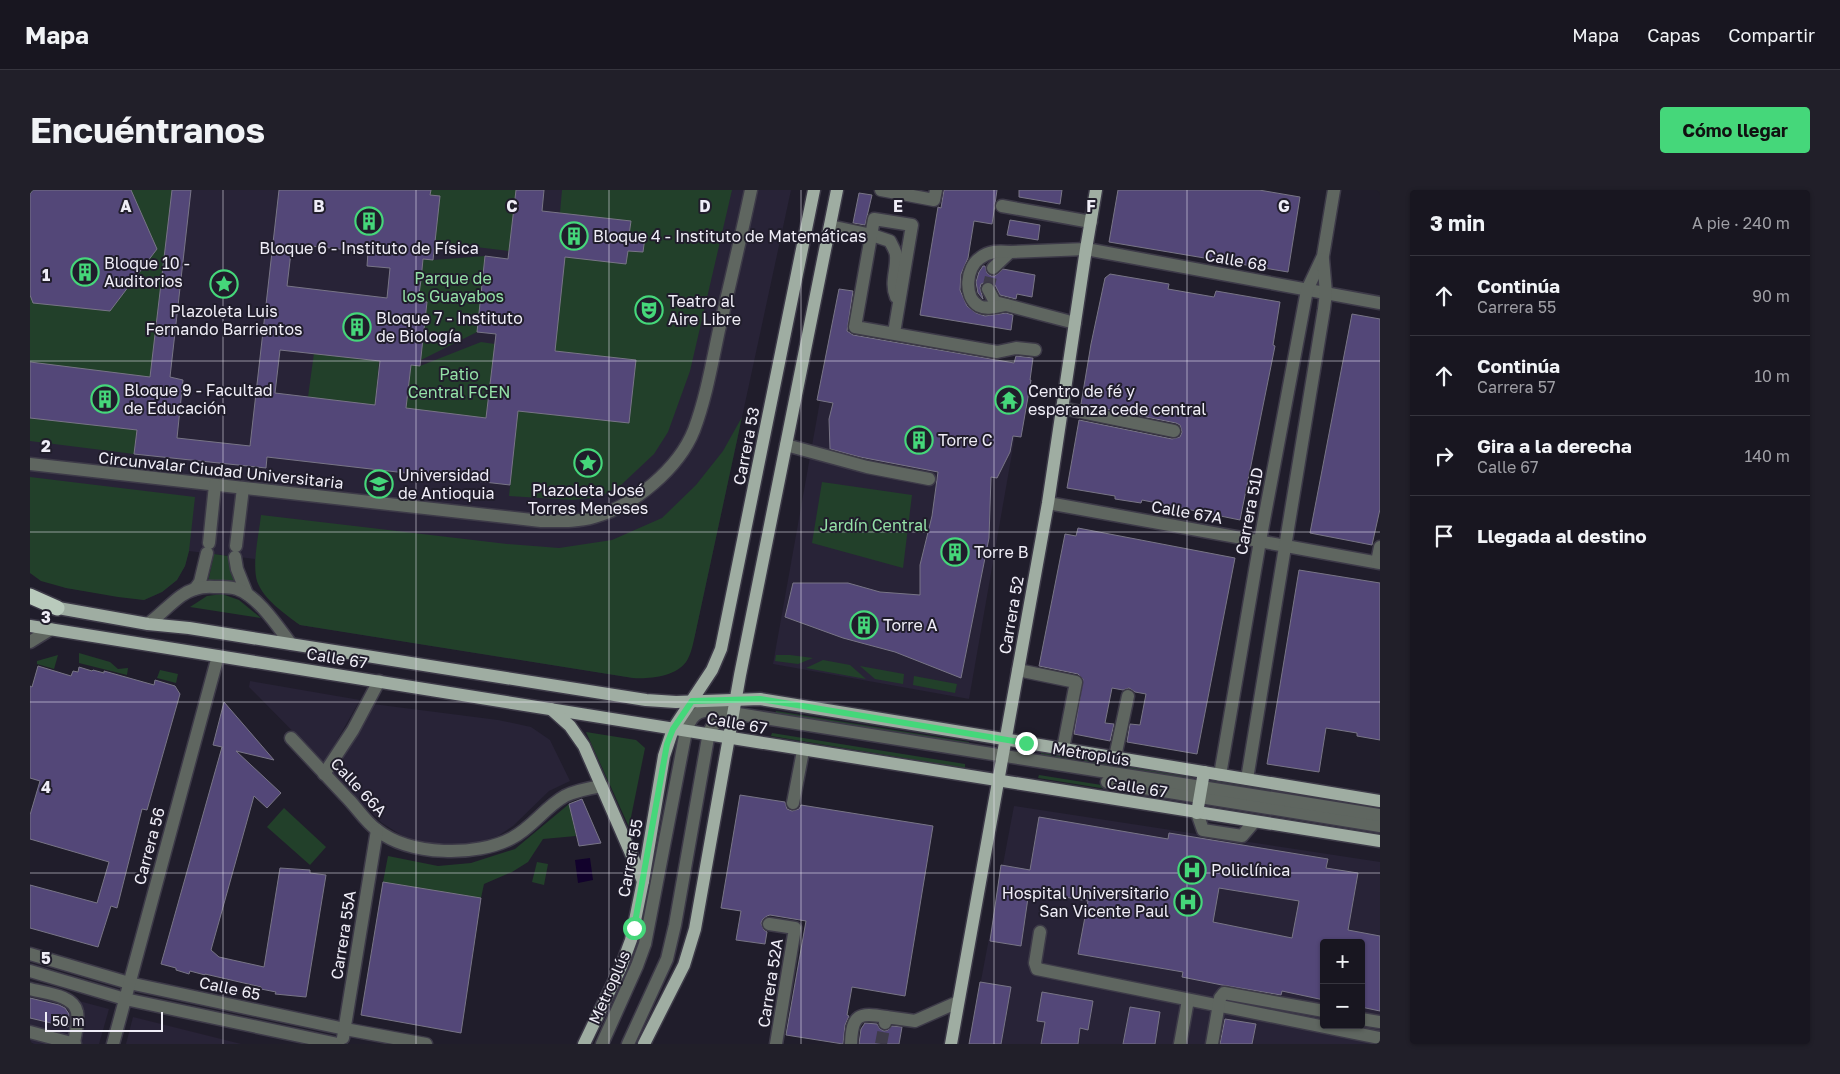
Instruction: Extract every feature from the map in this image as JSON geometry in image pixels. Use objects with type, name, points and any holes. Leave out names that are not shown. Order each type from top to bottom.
[{"type":"highway","points":[[30,596],[57,608]]},
{"type":"main road","name":"Carrera 53","points":[[673,729],[712,670],[725,634],[814,190]]},
{"type":"main road","points":[[644,1044],[678,979],[690,949],[699,908],[732,718],[837,190]]},
{"type":"main road","name":"Carrera 52","points":[[951,1044],[1048,503],[1096,190]]},
{"type":"main road","name":"Calle 67","points":[[30,603],[148,624],[291,644],[646,700],[760,699],[1380,801]]},
{"type":"main road","name":"Calle 67","points":[[30,626],[549,708],[803,751],[1380,841]]},
{"type":"main road","points":[[549,708],[562,717],[587,751],[643,881]]},
{"type":"main road","name":"Carrera 55","points":[[584,1044],[626,956],[631,940],[664,756],[673,729]]},
{"type":"main road","points":[[1197,812],[1204,772]]},
{"type":"street","name":"Circunvalar Ciudad Universitaria","points":[[30,464],[541,522],[568,522],[594,517],[624,504],[656,482],[678,458],[693,431],[706,386],[751,190]]},
{"type":"street","points":[[880,190],[934,200],[936,190]]},
{"type":"street","name":"Carrera 51D","points":[[1247,779],[1326,293],[1323,256],[1334,190]]},
{"type":"street","points":[[1002,206],[1091,222]]},
{"type":"street","points":[[894,333],[912,225],[874,219],[855,327],[997,352],[1016,348],[1035,350]]},
{"type":"street","points":[[830,226],[890,241],[896,254],[894,291],[899,303]]},
{"type":"street","name":"Calle 68","points":[[1006,305],[988,308],[979,306],[971,299],[968,283],[972,268],[978,258],[994,251],[1086,250],[1380,303]]},
{"type":"street","points":[[993,268],[1010,252]]},
{"type":"street","name":"Carrera 51D","points":[[1220,774],[1260,541],[1307,290],[1323,256]]},
{"type":"street","points":[[988,289],[995,302],[1075,323]]},
{"type":"street","points":[[1062,408],[1174,432]]},
{"type":"street","points":[[786,445],[867,467],[929,479]]},
{"type":"street","points":[[195,589],[200,582],[208,548],[215,485]]},
{"type":"street","points":[[243,488],[235,551],[240,575],[247,594]]},
{"type":"street","name":"Calle 67A","points":[[1048,503],[1379,562]]},
{"type":"street","points":[[1379,562],[1380,546]]},
{"type":"street","points":[[148,624],[182,596],[195,589],[206,586],[226,587],[238,589],[258,603],[291,644]]},
{"type":"street","points":[[30,642],[51,629]]},
{"type":"street","name":"Carrera 56","points":[[112,1044],[218,656]]},
{"type":"street","points":[[1018,670],[1076,682],[1063,749]]},
{"type":"street","points":[[324,774],[353,730],[379,681]]},
{"type":"street","points":[[1115,758],[1128,696]]},
{"type":"street","name":"Metroplús","points":[[602,1044],[645,944],[686,731],[691,718],[699,712],[713,710],[732,718],[1001,761],[1200,792],[1380,816]]},
{"type":"street","points":[[628,1044],[659,979],[669,951],[711,727],[716,723],[732,718]]},
{"type":"street","name":"Calle 66A","points":[[291,738],[377,830],[406,844],[427,849],[472,851],[505,842],[524,831],[564,796],[584,789],[602,786]]},
{"type":"street","points":[[793,804],[803,751]]},
{"type":"street","name":"Metroplús","points":[[1200,792],[1380,826]]},
{"type":"street","name":"Carrera 55A","points":[[342,1044],[377,830]]},
{"type":"street","name":"Carrera 52A","points":[[769,924],[795,928],[776,1044]]},
{"type":"street","points":[[1040,932],[1035,963],[1037,969],[1380,1038]]},
{"type":"street","name":"Calle 65","points":[[30,954],[129,983],[345,1029],[426,1044]]},
{"type":"street","name":"Calle 65","points":[[30,971],[125,999],[338,1044]]},
{"type":"street","points":[[67,1000],[72,983]]},
{"type":"street","points":[[30,990],[67,1000],[74,1005],[77,1013],[75,1044],[30,1032]]},
{"type":"street","points":[[1212,1044],[1221,995],[1228,993],[1320,1010]]},
{"type":"street","points":[[1180,1044],[1188,1000]]},
{"type":"street","points":[[851,1044],[854,1024],[861,1015],[867,1013],[885,1020],[915,1021],[958,1002]]},
{"type":"street","points":[[1365,1020],[1380,1022]]},
{"type":"shaded area","name":"Universidad de Antioquia","points":[[30,190],[791,190],[695,635],[686,662],[679,668],[662,676],[633,678],[300,625],[263,592],[257,581],[255,559],[189,551],[185,566],[177,580],[162,592],[144,600],[66,588],[30,573]]},
{"type":"shaded area","points":[[820,401],[1015,436],[969,699],[773,664]]},
{"type":"shaded area","points":[[250,681],[360,700],[324,763],[249,687]]},
{"type":"shaded area","points":[[373,704],[498,720],[531,727],[550,740],[570,781],[549,791],[513,826],[498,836],[473,844],[423,844],[401,835],[382,823],[330,772]]},
{"type":"shaded area","name":"Hospital Universitario San Vicente Paul","points":[[1014,806],[1380,862],[1380,1044],[969,1044]]},
{"type":"shaded area","points":[[590,858],[593,880],[578,883],[575,860]]},
{"type":"shaded area","points":[[30,988],[109,1009],[99,1044],[30,1044]]},
{"type":"shaded area","points":[[133,1017],[241,1044],[126,1044]]},
{"type":"green space","points":[[30,190],[172,190],[150,377],[136,435],[134,454],[30,441]]},
{"type":"green space","points":[[431,190],[523,190],[514,208],[509,251],[476,247],[433,252],[440,196],[430,195]]},
{"type":"green space","points":[[562,190],[732,190],[690,371],[668,432],[654,454],[621,485],[600,497],[572,500],[509,496],[518,411],[560,213]]},
{"type":"green space","name":"Parque de los Guayabos","points":[[485,256],[477,332],[421,360],[427,303],[418,301],[423,259]]},
{"type":"green space","name":"Patio Central FCEN","points":[[481,342],[495,344],[486,418],[406,408],[411,365],[420,366]]},
{"type":"green space","points":[[314,353],[379,361],[375,405],[308,397]]},
{"type":"green space","points":[[742,417],[692,649],[686,662],[669,674],[633,678],[300,625],[269,600],[257,581],[256,557],[261,515],[507,544],[559,548],[612,540],[662,518],[696,485],[723,451]]},
{"type":"green space","points":[[30,477],[195,497],[189,551],[185,566],[177,580],[162,592],[144,600],[66,588],[41,581],[30,573]]},
{"type":"green space","name":"Jardín Central","points":[[822,482],[912,495],[903,568],[812,543]]},
{"type":"green space","points":[[214,554],[228,556],[235,583],[208,582]]},
{"type":"green space","points":[[222,594],[239,600],[261,618],[190,607],[207,596]]},
{"type":"green space","points":[[79,653],[110,662],[118,669],[128,668],[127,675],[79,663]]},
{"type":"green space","points":[[58,655],[54,669],[37,664],[37,661]]},
{"type":"green space","points":[[776,655],[813,658],[798,664],[775,661]]},
{"type":"green space","points":[[823,660],[850,665],[866,679],[806,668]]},
{"type":"green space","points":[[860,666],[904,674],[903,684],[875,679]]},
{"type":"green space","points":[[160,670],[178,674],[176,683],[157,678]]},
{"type":"green space","points":[[914,676],[957,684],[955,693],[913,685]]},
{"type":"green space","points":[[776,711],[969,742],[969,746],[775,715]]},
{"type":"green space","points":[[586,732],[636,740],[645,748],[629,827]]},
{"type":"green space","points":[[772,733],[965,764],[965,768],[771,736]]},
{"type":"green space","points":[[1041,753],[1192,777],[1191,780],[1041,756]]},
{"type":"green space","points":[[1039,775],[1189,799],[1188,802],[1038,778]]},
{"type":"green space","points":[[1212,780],[1380,807],[1380,811],[1212,784]]},
{"type":"green space","points":[[569,804],[576,836],[543,839],[528,862],[512,872],[484,884],[481,898],[383,882],[388,856],[438,866],[471,863],[515,849]]},
{"type":"green space","points":[[284,808],[326,847],[310,865],[267,827]]},
{"type":"green space","points":[[537,862],[548,864],[544,885],[532,882]]},
{"type":"building","name":"Bloque 10 - Auditorios","points":[[33,190],[131,190],[157,249],[110,311],[33,303],[30,295],[30,194]]},
{"type":"building","points":[[172,190],[191,190],[170,377],[183,380],[177,438],[250,446],[279,190],[431,190],[430,195],[440,196],[433,260],[423,259],[418,301],[427,302],[420,366],[411,365],[406,408],[486,418],[496,334],[477,332],[485,256],[508,259],[516,190],[544,190],[542,211],[631,221],[629,235],[645,237],[643,252],[628,251],[626,264],[565,257],[555,351],[636,360],[629,423],[518,411],[510,485],[267,457],[266,468],[134,454],[137,430],[30,418],[30,362],[150,377]],"holes":[[[292,244],[368,252],[367,266],[390,268],[387,298],[287,286]],[[280,350],[380,361],[375,405],[275,393]]]},
{"type":"building","points":[[944,190],[997,190],[992,224],[974,221],[968,258],[961,274],[960,290],[967,306],[976,313],[985,316],[1006,313],[1013,315],[1011,330],[920,315],[938,207],[941,208]]},
{"type":"building","points":[[1019,190],[1062,190],[1060,204],[1019,197]]},
{"type":"building","points":[[1118,190],[1259,190],[1300,197],[1288,272],[1109,242]]},
{"type":"building","points":[[859,193],[872,195],[865,225],[853,223]]},
{"type":"building","points":[[1010,220],[1040,225],[1038,240],[1007,235]]},
{"type":"building","points":[[983,266],[985,266],[987,273],[991,276],[995,276],[1003,269],[1035,275],[1032,297],[1017,294],[1016,299],[1000,295],[995,285],[988,281],[981,284],[980,288],[983,299],[978,293],[976,282]]},
{"type":"building","points":[[1110,274],[1169,284],[1168,289],[1214,297],[1216,291],[1280,302],[1273,345],[1275,346],[1240,520],[1142,500],[1141,503],[1115,499],[1115,496],[1067,488],[1079,420],[1172,439],[1180,437],[1182,432],[1180,425],[1176,423],[1081,404],[1105,278]]},
{"type":"building","points":[[839,289],[853,291],[847,331],[853,335],[1014,363],[1016,356],[1033,358],[1021,437],[1013,436],[1010,452],[997,478],[991,477],[989,538],[961,678],[895,652],[843,638],[785,617],[793,583],[848,583],[880,592],[920,595],[920,565],[932,516],[938,472],[860,457],[830,449],[829,419],[833,403],[817,400]]},
{"type":"building","points":[[1352,314],[1380,319],[1380,509],[1372,545],[1310,533]]},
{"type":"building","points":[[1078,528],[1235,558],[1197,754],[1127,742],[1130,724],[1140,725],[1146,694],[1135,692],[1129,688],[1123,690],[1112,688],[1105,723],[1114,724],[1110,741],[1074,734],[1083,679],[1078,674],[1039,666],[1065,534],[1076,536]]},
{"type":"building","points":[[1299,570],[1380,583],[1380,740],[1357,736],[1357,733],[1326,728],[1319,772],[1267,764]]},
{"type":"building","points":[[38,666],[71,676],[73,671],[78,672],[79,667],[104,673],[104,671],[154,685],[155,680],[175,686],[180,694],[147,810],[142,809],[117,908],[111,906],[98,947],[30,928],[30,885],[97,903],[109,862],[30,839],[30,815],[40,781],[30,778],[30,686],[32,687]]},
{"type":"building","points":[[224,702],[274,760],[236,751],[281,793],[267,808],[254,796],[211,950],[219,957],[264,967],[280,868],[310,870],[310,873],[326,875],[306,997],[275,994],[276,992],[261,989],[261,987],[190,971],[189,974],[161,964],[222,747],[213,745]]},
{"type":"building","points":[[740,795],[785,802],[787,809],[792,811],[799,809],[801,805],[933,826],[905,996],[852,987],[847,1015],[849,1016],[845,1025],[843,1044],[786,1035],[806,921],[770,915],[763,919],[761,923],[767,932],[765,944],[736,940],[741,911],[721,908]]},
{"type":"building","points":[[582,799],[601,843],[579,846],[569,804]]},
{"type":"building","points":[[1039,817],[1168,839],[1169,833],[1328,859],[1326,868],[1358,873],[1348,930],[1380,936],[1380,1011],[1365,1008],[1365,939],[1320,939],[1320,999],[1282,991],[1281,995],[1222,985],[1182,977],[1183,972],[1078,954],[1088,901],[1029,891],[1021,946],[990,941],[1001,865],[1030,870]],"holes":[[[1219,888],[1299,901],[1292,938],[1213,922]]]},
{"type":"building","points":[[383,882],[481,898],[461,1033],[361,1015]]},
{"type":"building","points":[[980,982],[1011,987],[1001,1044],[969,1044]]},
{"type":"building","points":[[1042,992],[1093,1001],[1088,1030],[1080,1028],[1078,1044],[1041,1044],[1045,1022],[1037,1021]]},
{"type":"building","points":[[30,998],[65,1008],[69,1014],[68,1027],[30,1018]]},
{"type":"building","points":[[1130,1007],[1160,1012],[1155,1044],[1123,1044]]},
{"type":"building","points":[[1225,1019],[1256,1024],[1252,1044],[1220,1044]]},
{"type":"building","points":[[865,1023],[877,1024],[884,1031],[892,1026],[902,1027],[899,1044],[859,1044],[861,1029]]},
{"type":"tunnel","points":[[988,289],[993,268]]},
{"type":"tunnel","points":[[881,1044],[885,1023]]},
{"type":"place","name":"Bloque 6 - Instituto de Física","points":[[369,221]]},
{"type":"place","name":"Bloque 4 - Instituto de Matemáticas","points":[[574,236]]},
{"type":"place","name":"Bloque 10 - Auditorios","points":[[85,272]]},
{"type":"place","name":"Plazoleta Luis Fernando Barrientos","points":[[224,284]]},
{"type":"place","name":"Teatro al Aire Libre","points":[[649,310]]},
{"type":"place","name":"Bloque 7 - Instituto de Biología","points":[[357,327]]},
{"type":"place","name":"Bloque 9 - Facultad de Educación","points":[[105,399]]},
{"type":"place","name":"Centro de fé y esperanza cede central","points":[[1009,400]]},
{"type":"place","name":"Torre C","points":[[919,440]]},
{"type":"place","name":"Plazoleta José Torres Meneses","points":[[588,463]]},
{"type":"place","name":"Universidad de Antioquia","points":[[379,484]]},
{"type":"place","name":"Torre B","points":[[955,552]]},
{"type":"place","name":"Torre A","points":[[864,625]]},
{"type":"place","name":"Policlínica","points":[[1192,870]]},
{"type":"place","name":"Hospital Universitario San Vicente Paul","points":[[1188,902]]},
{"type":"route","points":[[634,928],[667,744],[673,729],[692,701],[760,699],[1026,743]]}]
